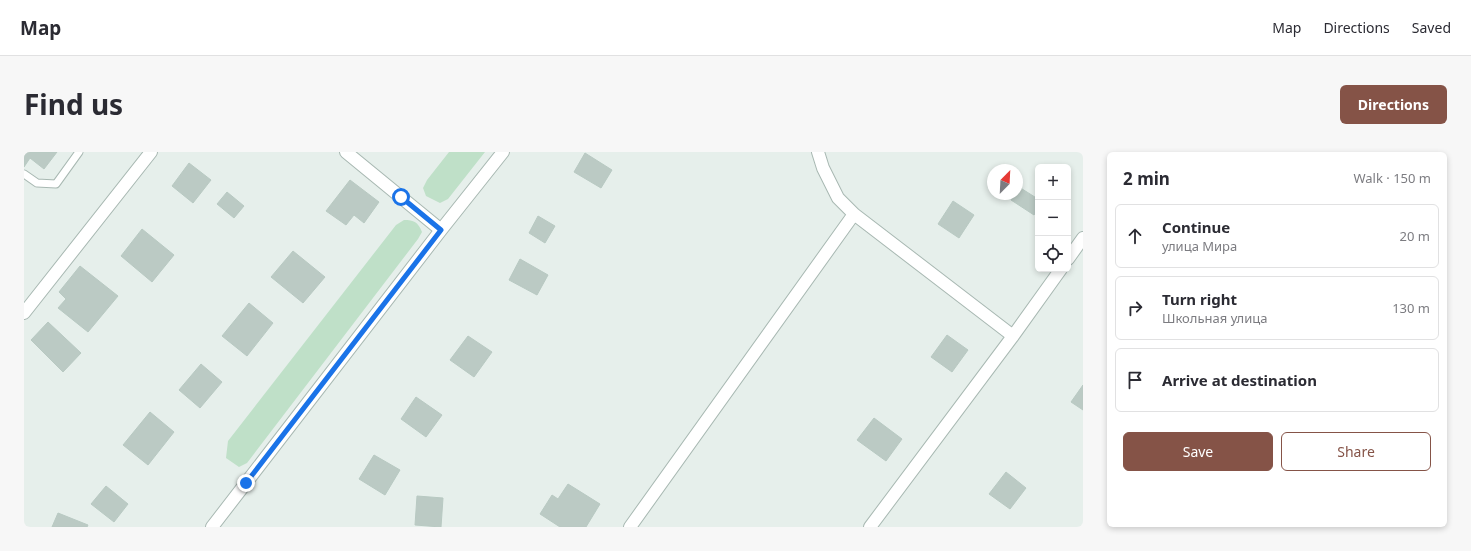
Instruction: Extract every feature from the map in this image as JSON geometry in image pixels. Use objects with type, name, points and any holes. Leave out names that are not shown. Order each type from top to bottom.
[{"type":"street","points":[[24,313],[151,152]]},
{"type":"street","points":[[346,152],[441,230]]},
{"type":"street","points":[[212,527],[503,152]]},
{"type":"street","points":[[818,152],[823,168],[838,198],[854,214],[1013,336]]},
{"type":"street","points":[[630,527],[854,214]]},
{"type":"street","points":[[1071,255],[1083,238]]},
{"type":"street","points":[[870,527],[1013,336],[1059,272]]},
{"type":"lane","points":[[24,174],[37,183],[56,184],[79,152]]},
{"type":"green space","points":[[449,152],[485,152],[448,199],[440,203],[426,196],[423,188],[427,180]]},
{"type":"green space","points":[[404,220],[413,221],[419,226],[422,232],[418,239],[247,463],[239,467],[226,458],[228,441],[396,225]]},
{"type":"building","points":[[24,152],[57,152],[44,169],[30,158],[24,167]]},
{"type":"building","points":[[585,153],[612,170],[601,188],[574,172]]},
{"type":"building","points":[[189,163],[211,180],[193,203],[172,186]]},
{"type":"building","points":[[350,180],[379,202],[364,223],[354,215],[346,225],[326,211]]},
{"type":"building","points":[[1023,190],[1035,197],[1034,215],[1011,200],[1023,200]]},
{"type":"building","points":[[227,192],[244,206],[234,218],[217,204]]},
{"type":"building","points":[[953,201],[974,215],[959,238],[938,224]]},
{"type":"building","points":[[538,216],[555,226],[545,243],[529,233]]},
{"type":"building","points":[[142,229],[174,255],[152,282],[121,256]]},
{"type":"building","points":[[293,251],[325,277],[303,303],[271,277]]},
{"type":"building","points":[[520,259],[548,275],[537,295],[509,280]]},
{"type":"building","points":[[80,266],[118,296],[88,332],[58,308],[66,299],[59,292]]},
{"type":"building","points":[[249,303],[273,323],[247,356],[222,336]]},
{"type":"building","points":[[48,322],[81,353],[63,372],[31,340]]},
{"type":"building","points":[[947,335],[968,350],[952,372],[931,357]]},
{"type":"building","points":[[468,336],[492,352],[474,377],[450,360]]},
{"type":"building","points":[[201,364],[222,382],[200,408],[179,390]]},
{"type":"building","points":[[1083,385],[1083,410],[1071,402]]},
{"type":"building","points":[[416,397],[442,415],[426,437],[401,419]]},
{"type":"building","points":[[150,412],[174,432],[148,465],[123,445]]},
{"type":"building","points":[[874,418],[902,439],[886,461],[857,440]]},
{"type":"building","points":[[374,455],[400,470],[385,495],[359,479]]},
{"type":"building","points":[[1006,472],[1026,488],[1010,509],[989,494]]},
{"type":"building","points":[[568,484],[600,504],[586,527],[560,527],[540,514],[552,495],[558,499]]},
{"type":"building","points":[[106,486],[128,504],[114,522],[91,504]]},
{"type":"building","points":[[417,496],[443,498],[441,527],[415,525]]},
{"type":"building","points":[[58,513],[88,525],[87,527],[52,527]]},
{"type":"route","points":[[246,483],[441,230],[401,197]]}]
